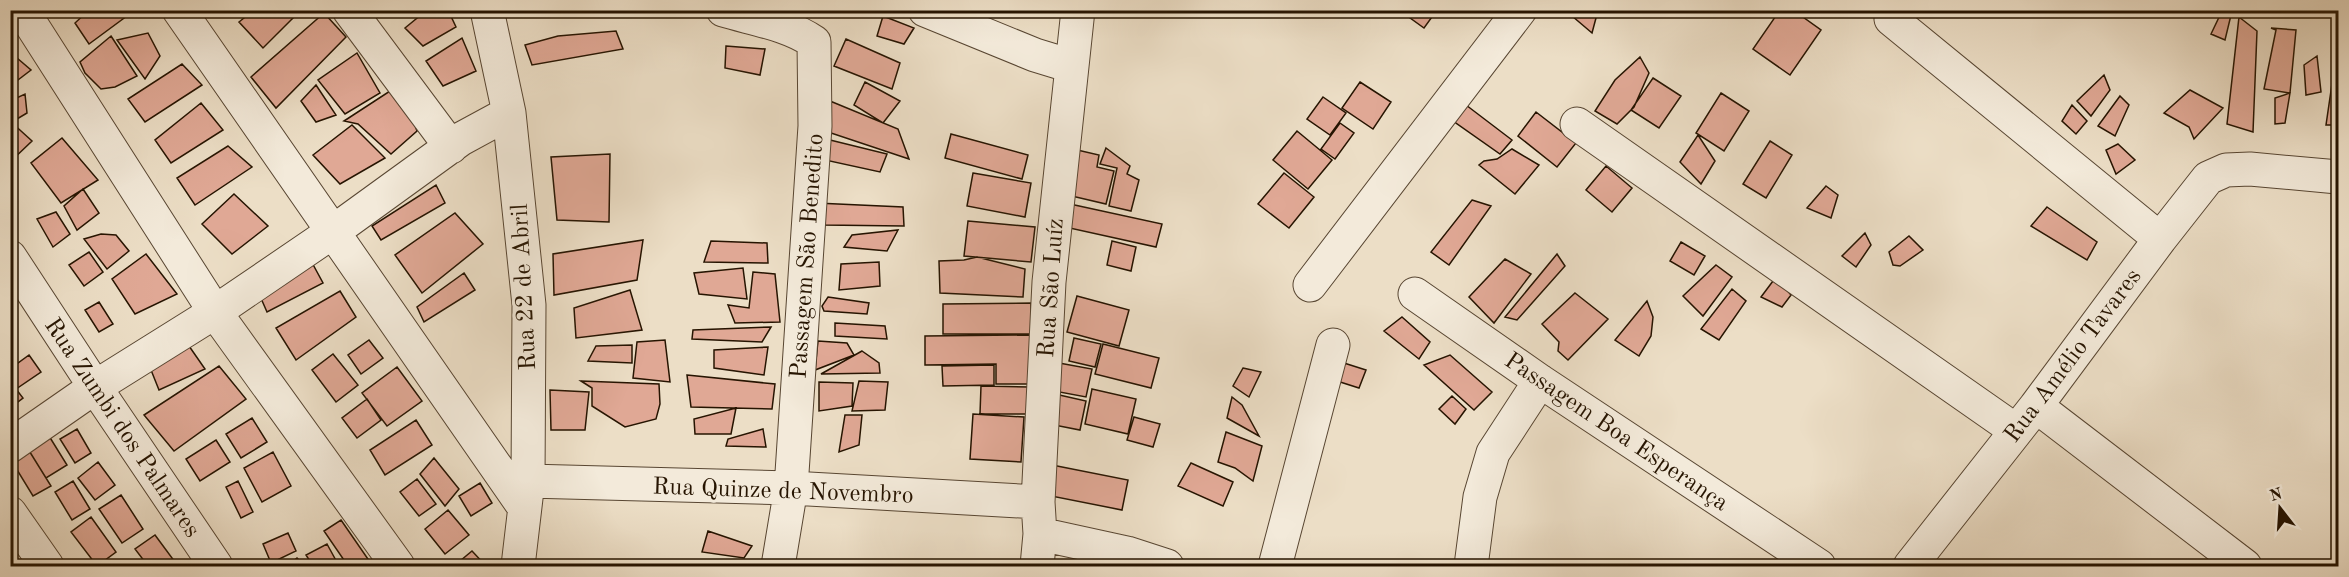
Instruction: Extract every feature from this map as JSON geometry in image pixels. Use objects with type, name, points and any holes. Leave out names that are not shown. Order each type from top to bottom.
[{"type":"street","points":[[22,10],[215,312],[398,567]]},
{"type":"street","points":[[179,10],[334,231],[526,494]]},
{"type":"street","points":[[349,10],[451,147]]},
{"type":"street","name":"Rua 22 de Abril","points":[[487,10],[509,112],[529,305],[526,494],[518,567]]},
{"type":"street","name":"Passagem São Benedito","points":[[723,10],[802,34],[814,42],[815,126],[791,488],[778,567]]},
{"type":"street","points":[[925,10],[1035,55],[1071,66]]},
{"type":"street","name":"Rua São Luíz","points":[[1037,567],[1048,282],[1078,10]]},
{"type":"street","points":[[1310,285],[1520,10]]},
{"type":"street","points":[[1891,19],[2160,239]]},
{"type":"street","points":[[10,446],[95,387],[215,312],[334,231],[451,147],[509,112]]},
{"type":"street","points":[[1577,124],[2026,418],[2245,567]]},
{"type":"street","name":"Rua Amélio Tavares","points":[[1910,567],[2208,178],[2226,170],[2338,177]]},
{"type":"street","name":"Rua Zumbi dos Palmares","points":[[10,257],[216,567]]},
{"type":"street","name":"Passagem Boa Esperança","points":[[1415,294],[1540,381],[1819,567]]},
{"type":"street","points":[[1275,567],[1333,345]]},
{"type":"street","points":[[1472,567],[1480,497],[1493,453],[1540,381]]},
{"type":"street","name":"Rua Quinze de Novembro","points":[[526,494],[791,488],[1039,518],[1167,567]]},
{"type":"street","points":[[10,513],[47,567]]},
{"type":"building","points":[[89,10],[135,10],[89,44],[75,23]]},
{"type":"building","points":[[254,10],[301,10],[263,48],[239,22]]},
{"type":"building","points":[[427,10],[448,10],[456,27],[423,46],[405,28]]},
{"type":"building","points":[[1399,10],[1437,10],[1424,28]]},
{"type":"building","points":[[1565,10],[1585,10],[1596,18],[1592,33]]},
{"type":"building","points":[[1780,10],[1793,10],[1821,30],[1790,75],[1753,49]]},
{"type":"building","points":[[2222,11],[2232,11],[2225,40],[2211,34]]},
{"type":"building","points":[[324,13],[346,37],[276,108],[251,77]]},
{"type":"building","points":[[883,16],[914,28],[904,44],[877,36]]},
{"type":"building","points":[[2239,17],[2257,31],[2253,132],[2227,124]]},
{"type":"building","points":[[2271,28],[2296,30],[2290,93],[2264,89],[2276,30]]},
{"type":"building","points":[[616,31],[623,49],[532,65],[525,45],[558,36]]},
{"type":"building","points":[[148,33],[160,56],[145,79],[117,40]]},
{"type":"building","points":[[111,36],[137,76],[115,87],[101,89],[85,73],[80,62]]},
{"type":"building","points":[[462,38],[476,71],[443,86],[426,61]]},
{"type":"building","points":[[846,39],[900,63],[892,89],[834,66]]},
{"type":"building","points":[[726,46],[765,49],[760,75],[725,68]]},
{"type":"building","points":[[10,52],[31,70],[10,86]]},
{"type":"building","points":[[357,53],[380,93],[345,114],[318,80]]},
{"type":"building","points":[[2317,56],[2321,92],[2306,95],[2304,65]]},
{"type":"building","points":[[1640,57],[1649,73],[1634,107],[1617,124],[1595,111],[1615,80]]},
{"type":"building","points":[[182,64],[202,85],[145,122],[128,99]]},
{"type":"building","points":[[2334,70],[2338,70],[2338,125],[2326,125]]},
{"type":"building","points":[[2104,75],[2110,90],[2091,116],[2077,101]]},
{"type":"building","points":[[1653,78],[1681,96],[1659,128],[1631,110]]},
{"type":"building","points":[[865,82],[900,101],[883,123],[854,105]]},
{"type":"building","points":[[1360,82],[1391,102],[1373,129],[1342,108]]},
{"type":"building","points":[[316,85],[336,115],[316,122],[301,101]]},
{"type":"building","points":[[2190,90],[2223,108],[2194,139],[2189,127],[2164,113]]},
{"type":"building","points":[[390,91],[411,114],[417,131],[391,154],[358,124],[344,121]]},
{"type":"building","points":[[1721,93],[1749,111],[1724,151],[1696,133]]},
{"type":"building","points":[[2290,93],[2285,123],[2275,124],[2275,98]]},
{"type":"building","points":[[25,94],[27,113],[12,122],[10,101]]},
{"type":"building","points":[[2120,96],[2129,105],[2115,136],[2098,126]]},
{"type":"building","points":[[1323,97],[1346,113],[1330,135],[1307,119]]},
{"type":"building","points":[[830,101],[898,129],[909,159],[825,131]]},
{"type":"building","points":[[201,103],[223,130],[171,163],[155,140]]},
{"type":"building","points":[[1466,105],[1512,140],[1500,154],[1446,116]]},
{"type":"building","points":[[2072,105],[2087,121],[2076,134],[2062,121]]},
{"type":"building","points":[[1536,112],[1576,143],[1557,167],[1518,136]]},
{"type":"building","points":[[10,121],[32,141],[10,162]]},
{"type":"building","points":[[1340,123],[1354,133],[1335,159],[1321,149]]},
{"type":"building","points":[[352,125],[385,158],[340,184],[313,155]]},
{"type":"building","points":[[1297,131],[1332,160],[1308,189],[1273,160]]},
{"type":"building","points":[[951,134],[1028,155],[1022,179],[945,158]]},
{"type":"building","points":[[1698,135],[1715,161],[1701,184],[1680,162]]},
{"type":"building","points":[[62,138],[98,180],[61,203],[31,163]]},
{"type":"building","points":[[826,139],[887,154],[880,172],[825,160]]},
{"type":"building","points":[[1770,141],[1792,155],[1766,198],[1743,184]]},
{"type":"building","points":[[2118,144],[2135,160],[2116,174],[2106,150]]},
{"type":"building","points":[[228,146],[252,167],[195,205],[177,178]]},
{"type":"building","points":[[1106,148],[1130,166],[1127,174],[1139,180],[1131,211],[1109,206],[1117,168],[1100,164]]},
{"type":"building","points":[[1073,149],[1099,155],[1097,167],[1114,171],[1106,204],[1063,194]]},
{"type":"building","points":[[1512,149],[1539,165],[1515,194],[1479,165],[1484,161],[1497,159]]},
{"type":"building","points":[[610,154],[609,222],[557,220],[551,157]]},
{"type":"building","points":[[1606,166],[1632,188],[1612,212],[1586,190]]},
{"type":"building","points":[[973,173],[1031,183],[1025,217],[967,206]]},
{"type":"building","points":[[1284,173],[1314,197],[1289,228],[1258,204]]},
{"type":"building","points":[[436,185],[445,203],[381,240],[372,226]]},
{"type":"building","points":[[1826,186],[1838,195],[1831,218],[1807,208]]},
{"type":"building","points":[[83,189],[99,213],[77,230],[64,206]]},
{"type":"building","points":[[234,194],[268,226],[232,254],[202,224]]},
{"type":"building","points":[[1472,200],[1491,206],[1449,265],[1431,252]]},
{"type":"building","points":[[816,203],[903,207],[904,226],[823,225]]},
{"type":"building","points":[[1070,204],[1162,224],[1156,247],[1065,227]]},
{"type":"building","points":[[2047,207],[2097,242],[2087,260],[2031,226]]},
{"type":"building","points":[[56,212],[70,234],[53,247],[37,219]]},
{"type":"building","points":[[455,213],[483,244],[422,293],[395,255]]},
{"type":"building","points":[[968,221],[1035,227],[1031,262],[964,256]]},
{"type":"building","points":[[898,230],[887,251],[844,247],[852,235]]},
{"type":"building","points":[[1865,233],[1871,245],[1856,267],[1842,256]]},
{"type":"building","points":[[101,234],[116,235],[129,251],[107,269],[84,239]]},
{"type":"building","points":[[1909,236],[1923,250],[1900,266],[1893,265],[1889,252]]},
{"type":"building","points":[[643,240],[637,280],[554,295],[553,254]]},
{"type":"building","points":[[711,241],[767,243],[768,263],[704,262]]},
{"type":"building","points":[[1112,241],[1136,247],[1131,271],[1107,265]]},
{"type":"building","points":[[1681,242],[1705,256],[1694,275],[1670,261]]},
{"type":"building","points":[[89,252],[103,272],[84,286],[69,265]]},
{"type":"building","points":[[146,254],[177,294],[135,314],[112,279]]},
{"type":"building","points":[[1557,254],[1565,266],[1517,320],[1505,317]]},
{"type":"building","points":[[977,257],[1025,269],[1023,297],[940,293],[939,261]]},
{"type":"building","points":[[310,259],[323,283],[267,312],[260,296]]},
{"type":"building","points":[[1505,259],[1531,274],[1494,323],[1469,297]]},
{"type":"building","points":[[879,262],[880,286],[839,290],[841,264]]},
{"type":"building","points":[[1716,265],[1732,277],[1703,316],[1683,296]]},
{"type":"building","points":[[743,268],[747,299],[699,294],[694,273]]},
{"type":"building","points":[[753,272],[775,274],[780,322],[735,323],[728,305],[749,308]]},
{"type":"building","points":[[464,273],[475,290],[424,322],[417,307]]},
{"type":"building","points":[[1776,277],[1791,295],[1782,307],[1761,297]]},
{"type":"building","points":[[1732,289],[1746,301],[1719,340],[1701,329]]},
{"type":"building","points":[[630,290],[642,330],[576,338],[574,308]]},
{"type":"building","points":[[340,291],[356,317],[296,360],[276,328]]},
{"type":"building","points":[[1575,293],[1608,319],[1568,360],[1558,351],[1559,342],[1542,324]]},
{"type":"building","points":[[1077,296],[1129,310],[1119,346],[1067,332]]},
{"type":"building","points":[[828,297],[869,303],[867,314],[824,311],[822,306]]},
{"type":"building","points":[[1647,301],[1653,317],[1651,336],[1639,356],[1615,340]]},
{"type":"building","points":[[99,302],[113,324],[99,332],[85,310]]},
{"type":"building","points":[[1031,303],[1031,334],[943,334],[943,304]]},
{"type":"building","points":[[1402,317],[1430,342],[1419,359],[1384,331]]},
{"type":"building","points":[[835,323],[885,326],[887,339],[835,336]]},
{"type":"building","points":[[771,327],[762,342],[692,339],[693,330]]},
{"type":"building","points":[[1031,335],[1032,384],[996,384],[996,364],[925,365],[925,336]]},
{"type":"building","points":[[10,338],[17,348],[10,352]]},
{"type":"building","points":[[1074,338],[1101,344],[1095,367],[1069,361]]},
{"type":"building","points":[[369,340],[383,358],[361,374],[348,355]]},
{"type":"building","points":[[665,340],[670,382],[633,378],[637,342]]},
{"type":"building","points":[[818,341],[847,343],[854,355],[815,370]]},
{"type":"building","points":[[1103,344],[1159,358],[1151,388],[1095,374]]},
{"type":"building","points":[[632,345],[632,363],[588,361],[596,346]]},
{"type":"building","points":[[189,346],[205,369],[159,390],[149,365]]},
{"type":"building","points":[[768,347],[764,375],[714,368],[714,350]]},
{"type":"building","points":[[862,351],[879,363],[880,373],[821,374]]},
{"type":"building","points":[[333,354],[358,385],[336,402],[312,370]]},
{"type":"building","points":[[29,355],[41,372],[16,389],[10,381],[10,369]]},
{"type":"building","points":[[1450,355],[1492,392],[1474,410],[1424,365]]},
{"type":"building","points":[[1059,363],[1092,369],[1086,397],[1054,391]]},
{"type":"building","points":[[1344,363],[1366,370],[1359,388],[1337,381]]},
{"type":"building","points":[[994,365],[994,385],[943,386],[942,366]]},
{"type":"building","points":[[219,366],[246,399],[174,451],[144,415]]},
{"type":"building","points":[[397,367],[422,401],[387,426],[362,393]]},
{"type":"building","points":[[1243,368],[1261,372],[1249,397],[1233,386]]},
{"type":"building","points":[[687,375],[775,384],[772,409],[691,407]]},
{"type":"building","points":[[581,381],[659,384],[660,404],[656,419],[625,427],[592,406],[592,388]]},
{"type":"building","points":[[859,381],[888,382],[885,410],[852,411]]},
{"type":"building","points":[[819,382],[853,383],[852,406],[819,411]]},
{"type":"building","points":[[981,386],[1029,387],[1029,414],[980,414]]},
{"type":"building","points":[[16,389],[23,398],[10,408],[10,393]]},
{"type":"building","points":[[1092,389],[1136,399],[1128,434],[1085,424]]},
{"type":"building","points":[[550,390],[589,392],[585,430],[551,430]]},
{"type":"building","points":[[1055,394],[1086,401],[1080,430],[1049,424]]},
{"type":"building","points":[[1452,396],[1466,409],[1455,424],[1439,409]]},
{"type":"building","points":[[1232,397],[1242,405],[1259,436],[1227,418]]},
{"type":"building","points":[[367,399],[381,420],[357,438],[342,418]]},
{"type":"building","points":[[736,408],[731,434],[695,434],[694,419]]},
{"type":"building","points":[[973,414],[1024,417],[1021,462],[970,459]]},
{"type":"building","points":[[845,415],[862,415],[859,445],[839,452]]},
{"type":"building","points":[[1134,417],[1160,424],[1153,447],[1127,440]]},
{"type":"building","points":[[252,418],[267,442],[241,458],[226,434]]},
{"type":"building","points":[[416,420],[432,445],[385,475],[370,450]]},
{"type":"building","points":[[77,429],[91,453],[75,463],[60,439]]},
{"type":"building","points":[[763,429],[766,447],[726,446],[728,439]]},
{"type":"building","points":[[1226,432],[1262,446],[1253,481],[1235,468],[1218,462]]},
{"type":"building","points":[[49,436],[67,465],[46,478],[28,449]]},
{"type":"building","points":[[216,440],[230,462],[200,481],[186,459]]},
{"type":"building","points":[[28,449],[51,486],[33,496],[11,460]]},
{"type":"building","points":[[273,452],[291,486],[262,502],[244,468]]},
{"type":"building","points":[[434,458],[459,489],[445,506],[420,474]]},
{"type":"building","points":[[98,462],[115,485],[95,500],[78,478]]},
{"type":"building","points":[[1191,463],[1233,482],[1223,506],[1178,486]]},
{"type":"building","points":[[1052,465],[1128,480],[1122,510],[1046,495]]},
{"type":"building","points":[[417,479],[436,504],[419,516],[400,492]]},
{"type":"building","points":[[73,481],[90,509],[72,520],[55,492]]},
{"type":"building","points":[[238,481],[253,512],[241,518],[226,487]]},
{"type":"building","points":[[480,483],[492,503],[471,516],[459,496]]},
{"type":"building","points":[[121,495],[143,529],[122,543],[99,509]]},
{"type":"building","points":[[448,510],[469,535],[445,554],[425,529]]},
{"type":"building","points":[[91,517],[116,552],[97,566],[71,532]]},
{"type":"building","points":[[341,520],[370,562],[363,566],[348,566],[324,531]]},
{"type":"building","points":[[708,531],[752,546],[744,558],[702,552]]},
{"type":"building","points":[[288,533],[296,551],[271,563],[263,544]]},
{"type":"building","points":[[155,535],[175,562],[169,566],[148,566],[135,549]]},
{"type":"building","points":[[327,544],[339,566],[313,566],[306,555]]},
{"type":"building","points":[[472,551],[486,566],[454,566]]},
{"type":"building","points":[[297,558],[305,566],[287,566]]},
{"type":"building","points":[[127,560],[132,566],[119,566]]},
{"type":"building","points":[[817,561],[848,566],[816,566]]},
{"type":"building","points":[[739,564],[738,566],[709,566]]}]
